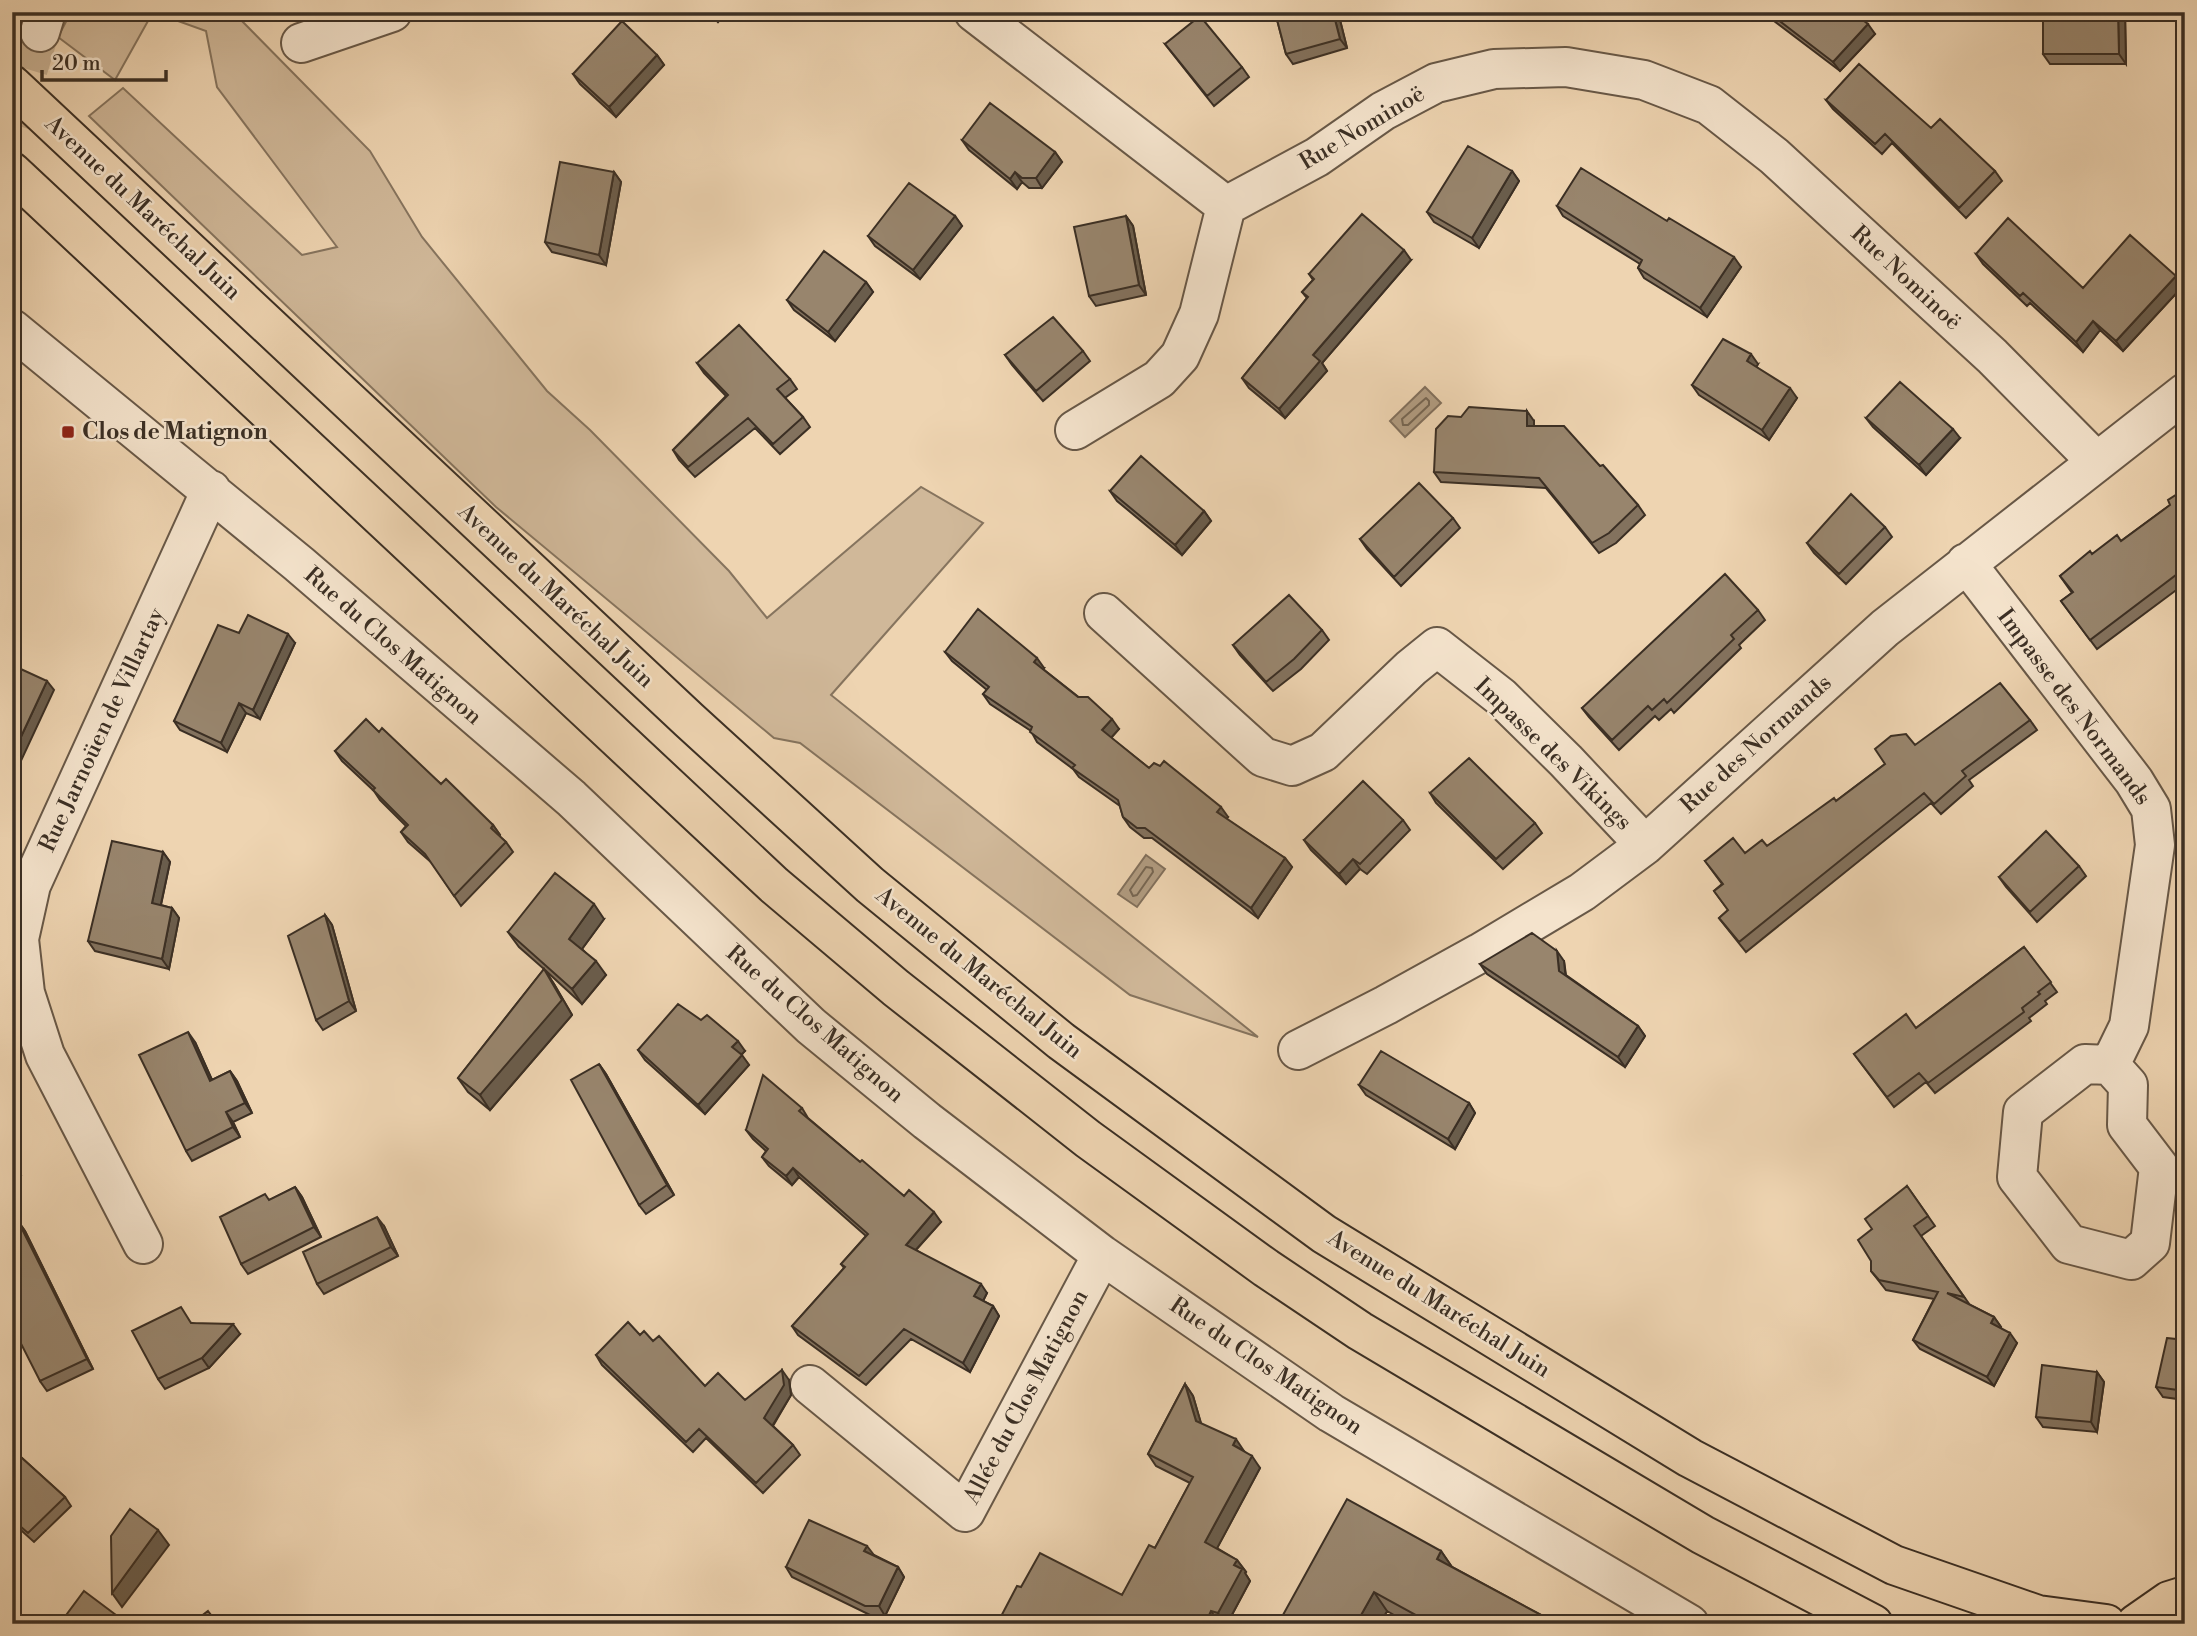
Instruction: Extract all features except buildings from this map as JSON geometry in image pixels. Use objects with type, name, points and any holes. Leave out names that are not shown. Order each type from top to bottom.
[{"type":"main road","name":"Avenue du Maréchal Juin","points":[[12,85],[678,711],[870,885],[1061,1041],[1247,1178],[1324,1234],[1690,1458],[1882,1558],[2038,1615],[2106,1624]]},
{"type":"main road","points":[[12,172],[774,885],[896,988],[1088,1139],[1266,1268],[1360,1331],[1703,1535],[1873,1624]]},
{"type":"main road","points":[[2136,1624],[2169,1601],[2185,1596]]},
{"type":"street","points":[[301,43],[392,12]]},
{"type":"street","points":[[974,12],[1226,206],[1199,314],[1180,356],[1159,379],[1076,430]]},
{"type":"street","name":"Rue Nominoë","points":[[1226,206],[1317,157],[1383,111],[1436,83],[1494,69],[1566,67],[1644,80],[1709,105],[1774,156],[1992,356],[2097,462]]},
{"type":"street","name":"Rue du Clos Matignon","points":[[12,329],[211,490],[571,798],[811,1026],[927,1121],[1102,1255],[1331,1413],[1632,1609],[1689,1624]]},
{"type":"street","name":"Rue des Normands","points":[[1298,1050],[1480,953],[1582,892],[1645,845],[1885,628],[2185,393]]},
{"type":"street","name":"Rue Jarnoüen de Villartay","points":[[143,1244],[45,1055],[25,993],[19,940],[31,885],[211,490]]},
{"type":"street","name":"Impasse des Normands","points":[[1966,563],[2126,770],[2151,809],[2155,845],[2129,1026],[2110,1065]]},
{"type":"street","name":"Impasse des Vikings","points":[[1104,613],[1263,757],[1292,766],[1323,752],[1411,668],[1437,647],[1501,697],[1645,845]]},
{"type":"street","points":[[2085,1064],[2110,1065],[2128,1085],[2127,1125],[2158,1167],[2150,1243],[2131,1260],[2069,1244],[2017,1177],[2023,1112],[2085,1064]]},
{"type":"street","name":"Allée du Clos Matignon","points":[[810,1385],[965,1512],[1102,1255]]},
{"type":"shaded area","points":[[71,12],[153,12],[115,80],[58,37]]},
{"type":"shaded area","points":[[153,12],[233,12],[370,151],[422,237],[547,391],[590,430],[729,571],[767,618],[921,487],[983,523],[831,695],[1258,1037],[1130,995],[800,743],[774,738],[496,507],[89,116],[123,88],[302,255],[337,247],[217,87],[206,31]]},
{"type":"water","points":[[1425,387],[1441,403],[1405,437],[1390,421]]},
{"type":"water","points":[[1146,855],[1165,869],[1137,907],[1118,894]]},
{"type":"tunnel","points":[[12,124],[40,32]]},
{"type":"place","name":"Clos de Matignon","points":[[68,432]]}]
